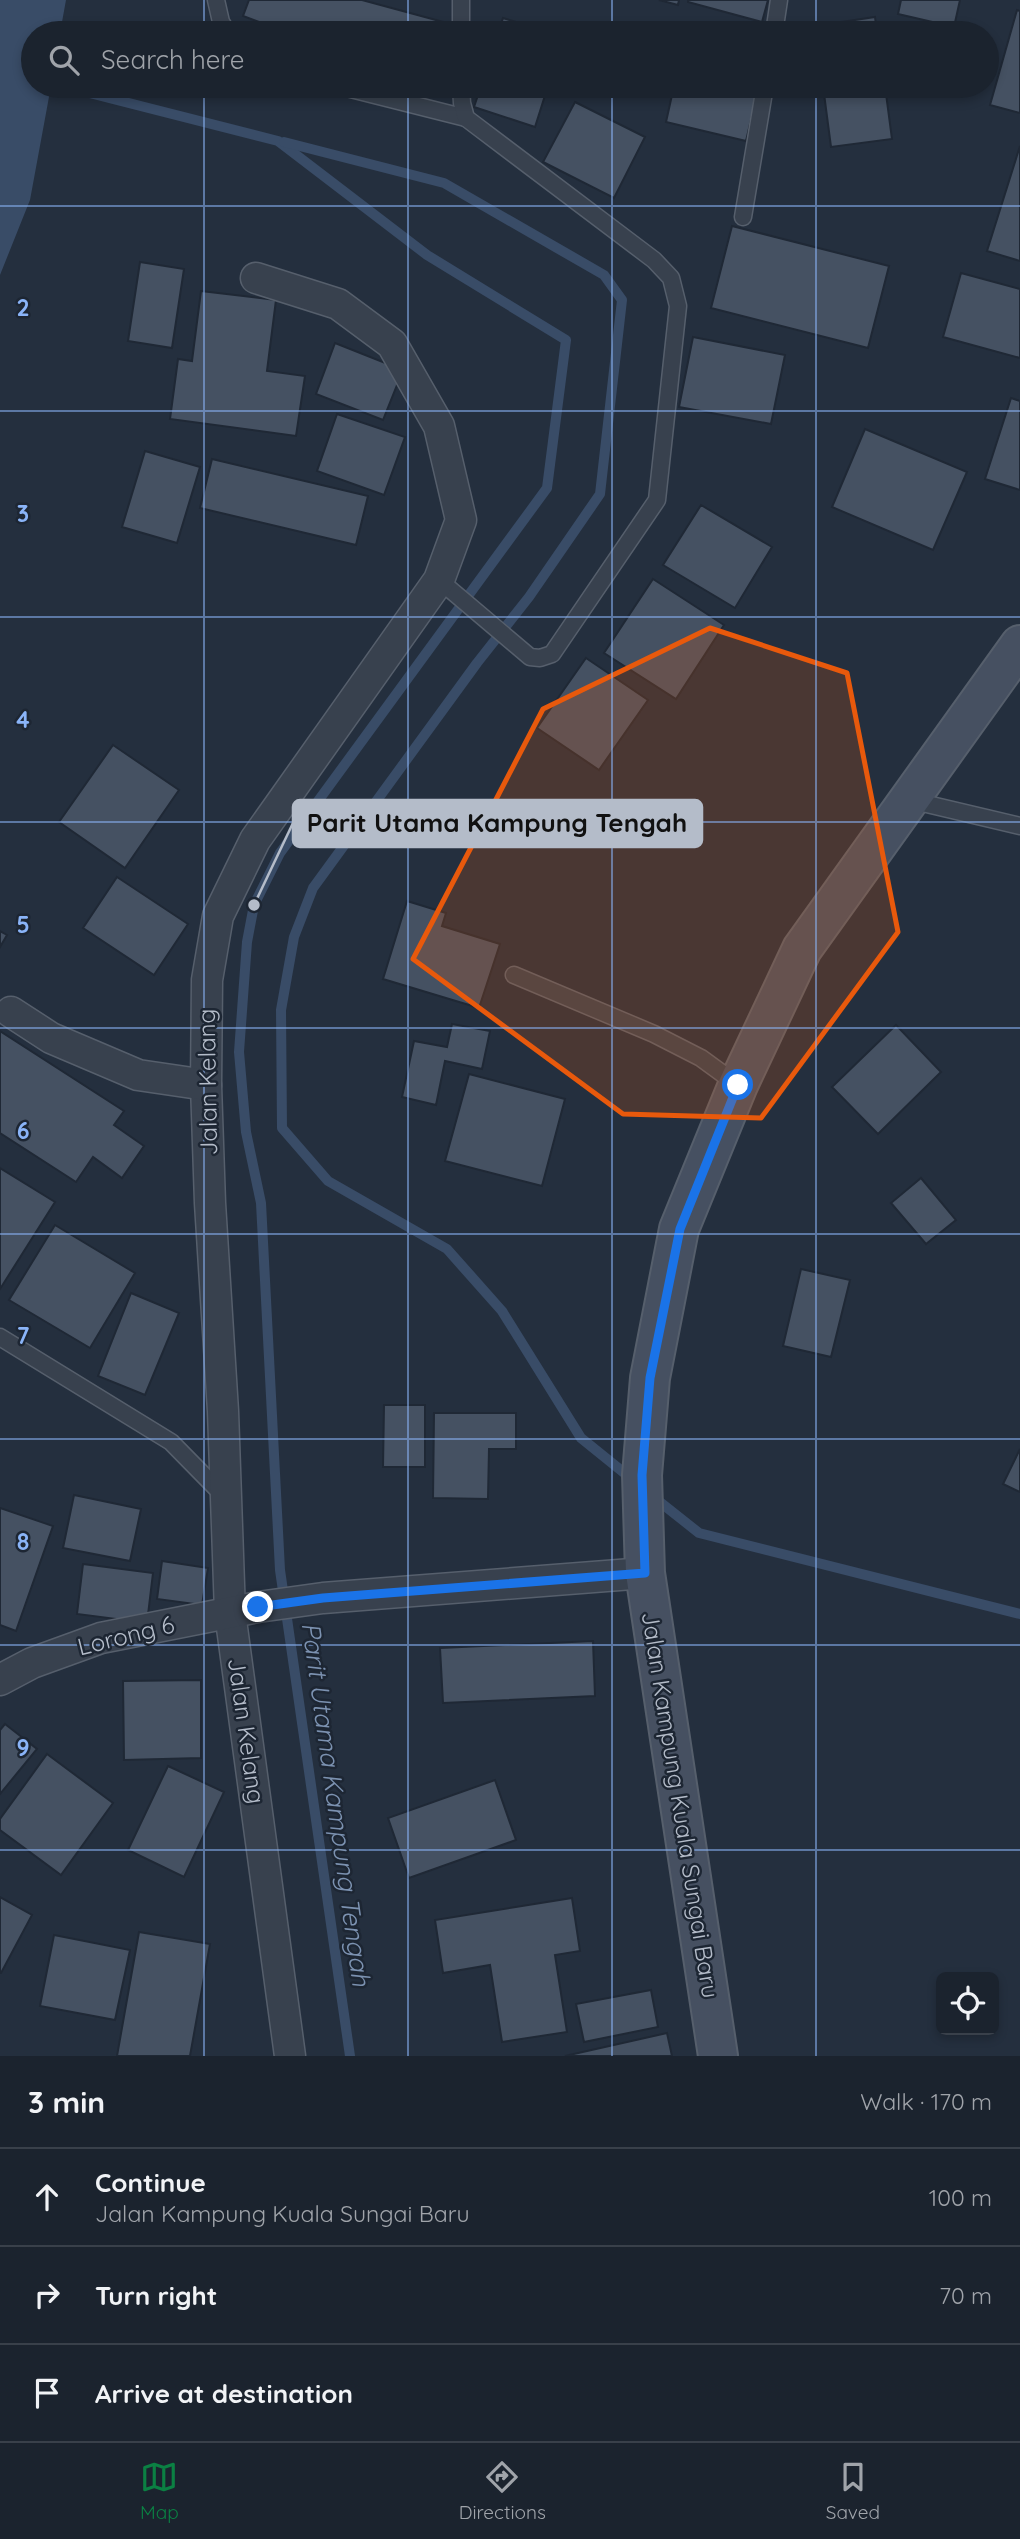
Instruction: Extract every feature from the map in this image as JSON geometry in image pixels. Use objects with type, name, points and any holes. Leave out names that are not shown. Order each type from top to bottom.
[{"type":"street","name":"Jalan Kelang","points":[[256,278],[338,304],[392,344],[439,426],[461,520],[439,580],[255,840],[218,916],[207,980],[209,1203],[227,1500],[244,1610],[290,2056]]},
{"type":"street","name":"Jalan Kampung Kuala Sungai Baru","points":[[718,2056],[645,1573],[642,1475],[650,1378],[680,1229],[738,1085],[802,949],[1020,645]]},
{"type":"street","points":[[10,1012],[51,1038],[138,1075],[206,1084]]},
{"type":"street","name":"Lorong 6","points":[[0,1680],[32,1663],[101,1638],[244,1610],[323,1598],[645,1573]]},
{"type":"lane","points":[[216,0],[221,21]]},
{"type":"lane","points":[[461,0],[461,21]]},
{"type":"lane","points":[[776,21],[779,0]]},
{"type":"lane","points":[[387,98],[466,118],[654,260],[671,278],[678,306],[657,500],[552,654],[540,658],[530,657],[439,580]]},
{"type":"lane","points":[[462,98],[466,118]]},
{"type":"lane","points":[[743,217],[763,98]]},
{"type":"lane","points":[[909,800],[1020,827]]},
{"type":"lane","points":[[514,975],[654,1034],[701,1058],[738,1085]]},
{"type":"lane","points":[[0,1337],[171,1442],[227,1500]]},
{"type":"highlighted area","points":[[710,628],[847,673],[898,932],[761,1118],[623,1114],[413,959],[543,709]]},
{"type":"water","points":[[0,0],[66,0],[62,21],[21,21],[21,98],[49,98],[30,200],[0,275]]},
{"type":"building","points":[[249,0],[362,0],[440,21],[256,21],[243,16]]},
{"type":"building","points":[[659,0],[679,0],[678,5]]},
{"type":"building","points":[[688,0],[768,0],[762,21]]},
{"type":"building","points":[[901,0],[960,0],[955,21],[928,21],[898,14]]},
{"type":"building","points":[[1017,10],[1020,11],[1020,113],[990,105],[992,98],[999,98],[999,73]]},
{"type":"building","points":[[875,17],[876,21],[848,21]]},
{"type":"building","points":[[477,98],[544,98],[535,127],[474,107]]},
{"type":"building","points":[[671,98],[756,98],[746,141],[666,122]]},
{"type":"building","points":[[825,98],[887,98],[892,139],[831,147]]},
{"type":"building","points":[[575,102],[645,137],[614,198],[543,162]]},
{"type":"building","points":[[1020,146],[1020,261],[987,251]]},
{"type":"building","points":[[732,226],[889,266],[868,348],[711,308]]},
{"type":"building","points":[[140,262],[184,269],[172,348],[128,341]]},
{"type":"building","points":[[961,273],[1020,289],[1020,358],[943,337]]},
{"type":"building","points":[[201,291],[276,300],[267,371],[305,376],[296,436],[170,419],[178,359],[192,361]]},
{"type":"building","points":[[693,337],[785,355],[771,424],[679,407]]},
{"type":"building","points":[[335,343],[403,370],[383,420],[316,394]]},
{"type":"building","points":[[1011,398],[1020,401],[1020,490],[985,479]]},
{"type":"building","points":[[337,414],[405,437],[384,495],[317,471]]},
{"type":"building","points":[[865,429],[967,472],[933,550],[832,507]]},
{"type":"building","points":[[145,451],[200,467],[177,543],[122,527]]},
{"type":"building","points":[[212,459],[368,496],[356,545],[200,508]]},
{"type":"building","points":[[701,505],[772,547],[735,608],[663,565]]},
{"type":"building","points":[[653,579],[724,625],[676,699],[604,653]]},
{"type":"building","points":[[586,658],[648,700],[599,770],[537,728]]},
{"type":"building","points":[[113,745],[179,790],[125,868],[59,822]]},
{"type":"building","points":[[117,877],[188,924],[154,975],[83,928]]},
{"type":"building","points":[[407,901],[446,913],[442,926],[500,944],[479,1008],[383,979]]},
{"type":"building","points":[[0,931],[7,935],[0,947]]},
{"type":"building","points":[[452,1024],[490,1031],[482,1069],[445,1061],[436,1105],[402,1097],[414,1041],[447,1047]]},
{"type":"building","points":[[896,1025],[941,1072],[878,1134],[832,1087]]},
{"type":"building","points":[[0,1031],[124,1111],[114,1125],[144,1146],[122,1178],[93,1157],[76,1182],[0,1133]]},
{"type":"building","points":[[469,1074],[565,1099],[542,1186],[445,1161]]},
{"type":"building","points":[[0,1168],[55,1202],[0,1289]]},
{"type":"building","points":[[921,1178],[956,1220],[926,1244],[891,1203]]},
{"type":"building","points":[[55,1225],[135,1273],[90,1348],[9,1300]]},
{"type":"building","points":[[801,1269],[850,1280],[831,1357],[783,1346]]},
{"type":"building","points":[[131,1293],[179,1313],[145,1395],[98,1376]]},
{"type":"building","points":[[384,1405],[425,1405],[425,1467],[383,1467]]},
{"type":"building","points":[[434,1413],[516,1413],[516,1449],[489,1449],[488,1499],[433,1498]]},
{"type":"building","points":[[1020,1449],[1020,1492],[1003,1484]]},
{"type":"building","points":[[74,1495],[141,1509],[130,1561],[63,1548]]},
{"type":"building","points":[[0,1508],[53,1526],[16,1631],[0,1625]]},
{"type":"building","points":[[162,1561],[208,1568],[202,1605],[157,1599]]},
{"type":"building","points":[[83,1564],[153,1573],[147,1623],[77,1614]]},
{"type":"building","points":[[593,1641],[595,1696],[443,1703],[440,1648]]},
{"type":"building","points":[[201,1680],[201,1758],[124,1760],[123,1681]]},
{"type":"building","points":[[5,1724],[37,1749],[0,1794],[0,1730]]},
{"type":"building","points":[[47,1754],[113,1803],[61,1875],[0,1830],[0,1819]]},
{"type":"building","points":[[168,1766],[224,1792],[184,1877],[128,1850]]},
{"type":"building","points":[[495,1780],[516,1840],[409,1878],[388,1818]]},
{"type":"building","points":[[0,1897],[32,1915],[1,1973],[0,1973]]},
{"type":"building","points":[[572,1898],[580,1951],[555,1955],[567,2032],[502,2042],[490,1965],[443,1973],[435,1920]]},
{"type":"building","points":[[139,1932],[210,1944],[190,2056],[117,2056]]},
{"type":"building","points":[[54,1935],[130,1950],[115,2020],[40,2006]]},
{"type":"building","points":[[651,1990],[658,2027],[584,2042],[576,2004]]},
{"type":"building","points":[[667,2033],[672,2056],[565,2056]]},
{"type":"waterway","name":"Parit Utama Kampung Tengah","points":[[109,98],[278,141],[427,255],[566,340],[547,488],[280,853],[254,905],[247,942],[239,1052],[246,1132],[261,1203],[280,1570],[350,2056]]},
{"type":"waterway","points":[[284,142],[444,183],[604,275],[622,300],[600,494],[529,597],[477,663],[313,888],[294,937],[281,1010],[282,1128],[328,1181],[447,1249],[502,1311],[581,1438],[633,1480]]},
{"type":"waterway","points":[[651,1495],[699,1533],[1020,1614]]},
{"type":"place","name":"Parit Utama Kampung Tengah","points":[[254,905]]},
{"type":"route","points":[[258,1607],[323,1598],[645,1573],[642,1475],[650,1378],[680,1229],[738,1085]]}]
